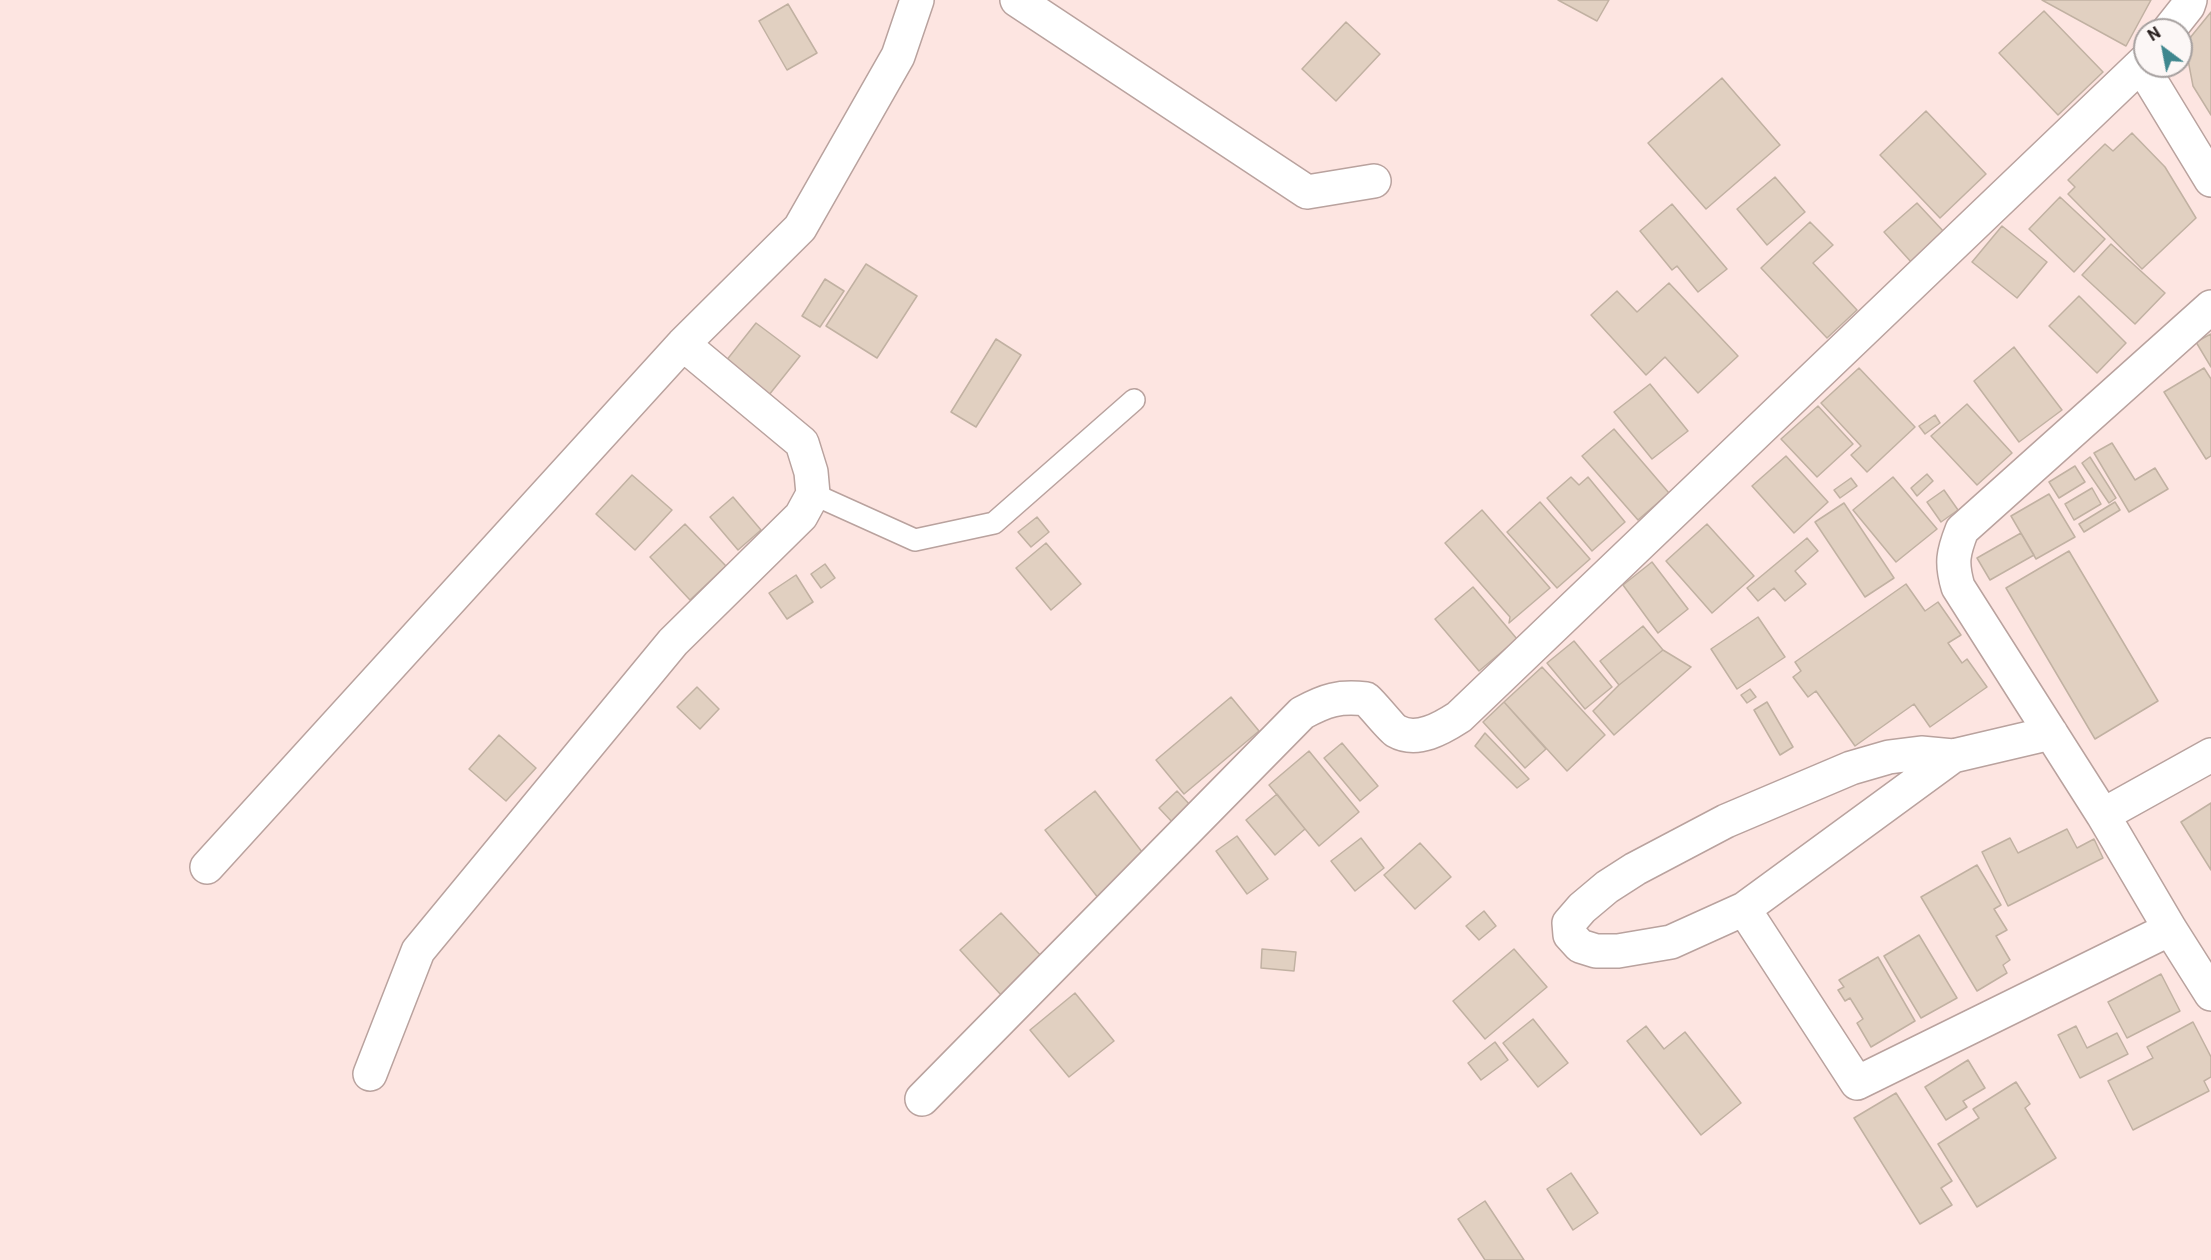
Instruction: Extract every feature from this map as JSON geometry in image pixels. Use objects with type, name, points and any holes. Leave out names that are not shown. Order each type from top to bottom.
[{"type":"street","points":[[207,867],[682,344],[800,228],[898,56],[917,0]]},
{"type":"street","points":[[1017,0],[1307,192],[1374,182]]},
{"type":"street","points":[[2178,18],[2190,0]]},
{"type":"street","points":[[922,1099],[1302,713],[1322,702],[1346,697],[1366,699],[1396,730],[1414,735],[1436,732],[1459,717],[2133,73]]},
{"type":"street","points":[[2152,78],[2209,173]]},
{"type":"street","points":[[2211,307],[1962,530],[1955,548],[1953,567],[1958,587],[2103,815],[2170,929],[2211,993]]},
{"type":"street","points":[[370,1074],[418,951],[673,642],[801,516],[813,494],[811,472],[802,443],[682,344]]},
{"type":"street","points":[[1953,756],[1744,909],[1671,942],[1645,948],[1596,951],[1580,946],[1570,935],[1569,923],[1582,908],[1606,887],[1635,869],[1726,821],[1851,768],[1889,757],[1921,753],[1953,756],[2051,733]]},
{"type":"street","points":[[2103,815],[2211,755]]},
{"type":"street","points":[[1744,909],[1857,1083],[2170,929]]},
{"type":"lane","points":[[813,494],[915,540],[994,524],[1134,400]]},
{"type":"building","points":[[1558,0],[1609,0],[1597,21]]},
{"type":"building","points":[[2042,0],[2151,0],[2141,18],[2133,18],[2133,33],[2126,46]]},
{"type":"building","points":[[788,4],[817,53],[787,70],[759,21]]},
{"type":"building","points":[[2044,11],[2103,72],[2058,115],[1999,53]]},
{"type":"building","points":[[2211,12],[2211,115],[2193,86],[2193,34]]},
{"type":"building","points":[[1346,22],[1380,54],[1336,101],[1302,69]]},
{"type":"building","points":[[1722,78],[1780,145],[1706,209],[1648,143]]},
{"type":"building","points":[[1926,111],[1986,174],[1940,218],[1880,155]]},
{"type":"building","points":[[2132,133],[2165,167],[2196,218],[2142,269],[2068,194],[2075,187],[2068,180],[2105,144],[2113,151]]},
{"type":"building","points":[[1775,177],[1805,212],[1767,245],[1737,209]]},
{"type":"building","points":[[2060,197],[2105,239],[2074,272],[2029,229]]},
{"type":"building","points":[[1917,203],[1945,233],[1912,263],[1884,232]]},
{"type":"building","points":[[1672,204],[1727,269],[1698,292],[1677,266],[1672,270],[1640,231]]},
{"type":"building","points":[[1810,222],[1833,245],[1813,263],[1857,310],[1827,338],[1761,268]]},
{"type":"building","points":[[2002,226],[2047,262],[2017,298],[1972,262]]},
{"type":"building","points":[[2111,244],[2165,293],[2135,324],[2082,275]]},
{"type":"building","points":[[866,264],[917,296],[877,358],[826,326]]},
{"type":"building","points":[[825,279],[844,291],[820,327],[802,316]]},
{"type":"building","points":[[1669,283],[1738,356],[1698,393],[1665,357],[1646,375],[1591,315],[1617,291],[1637,312]]},
{"type":"building","points":[[2079,296],[2126,343],[2097,373],[2049,326]]},
{"type":"building","points":[[756,323],[800,356],[761,405],[718,371]]},
{"type":"building","points":[[2211,334],[2211,367],[2196,342]]},
{"type":"building","points":[[996,339],[1021,355],[976,427],[951,412]]},
{"type":"building","points":[[2014,347],[2062,410],[2019,442],[1974,381]]},
{"type":"building","points":[[1859,368],[1915,427],[1867,472],[1851,455],[1861,446],[1821,403]]},
{"type":"building","points":[[2204,368],[2211,379],[2211,456],[2206,459],[2164,392]]},
{"type":"building","points":[[1650,384],[1688,431],[1652,459],[1614,412]]},
{"type":"building","points":[[1967,404],[2012,453],[1977,485],[1931,436]]},
{"type":"building","points":[[1818,406],[1853,444],[1817,477],[1781,439]]},
{"type":"building","points":[[1935,415],[1940,423],[1925,434],[1919,426]]},
{"type":"building","points":[[1614,429],[1669,493],[1638,520],[1582,456]]},
{"type":"building","points":[[2112,443],[2135,480],[2155,468],[2168,489],[2129,512],[2094,453]]},
{"type":"building","points":[[1786,456],[1828,502],[1794,533],[1752,486]]},
{"type":"building","points":[[2090,457],[2116,498],[2109,503],[2082,463]]},
{"type":"building","points":[[2075,466],[2085,482],[2059,498],[2049,482]]},
{"type":"building","points":[[1927,474],[1933,481],[1917,496],[1911,488]]},
{"type":"building","points":[[632,475],[672,510],[635,550],[596,514]]},
{"type":"building","points":[[1571,477],[1579,485],[1588,477],[1625,522],[1592,551],[1547,498]]},
{"type":"building","points":[[1893,477],[1937,529],[1896,562],[1853,510]]},
{"type":"building","points":[[1851,478],[1857,486],[1840,498],[1834,490]]},
{"type":"building","points":[[2092,488],[2101,504],[2074,520],[2065,504]]},
{"type":"building","points":[[1944,490],[1958,510],[1941,522],[1927,502]]},
{"type":"building","points":[[2049,494],[2075,537],[2036,559],[2011,516]]},
{"type":"building","points":[[733,497],[761,530],[738,550],[710,517]]},
{"type":"building","points":[[1540,502],[1590,559],[1557,588],[1507,532]]},
{"type":"building","points":[[2115,502],[2120,510],[2084,532],[2079,524]]},
{"type":"building","points":[[1844,503],[1894,578],[1865,597],[1815,522]]},
{"type":"building","points":[[1482,510],[1550,588],[1509,623],[1510,617],[1445,543]]},
{"type":"building","points":[[1037,517],[1049,532],[1031,547],[1018,532]]},
{"type":"building","points":[[685,524],[726,566],[690,600],[650,557]]},
{"type":"building","points":[[1707,524],[1754,576],[1712,613],[1666,561]]},
{"type":"building","points":[[2021,533],[2034,555],[1990,580],[1977,558]]},
{"type":"building","points":[[1807,538],[1818,551],[1795,571],[1806,584],[1785,601],[1774,588],[1758,601],[1747,588]]},
{"type":"building","points":[[1046,543],[1081,584],[1051,610],[1016,568]]},
{"type":"building","points":[[2069,551],[2158,701],[2095,739],[2006,588]]},
{"type":"building","points":[[1652,562],[1688,609],[1658,633],[1623,585]]},
{"type":"building","points":[[825,564],[835,578],[821,588],[811,574]]},
{"type":"building","points":[[796,575],[813,602],[787,619],[769,593]]},
{"type":"building","points":[[1906,584],[1925,611],[1938,602],[1961,635],[1948,643],[1962,663],[1967,659],[1987,687],[1930,727],[1914,704],[1855,746],[1816,691],[1808,697],[1793,677],[1801,671],[1795,662]]},
{"type":"building","points":[[1473,587],[1517,639],[1479,671],[1435,619]]},
{"type":"building","points":[[1758,617],[1785,657],[1737,689],[1711,649]]},
{"type":"building","points":[[1643,626],[1663,650],[1619,685],[1600,661]]},
{"type":"building","points":[[1574,641],[1612,687],[1585,709],[1547,663]]},
{"type":"building","points":[[1663,650],[1691,667],[1614,735],[1593,711],[1619,685]]},
{"type":"building","points":[[1542,667],[1605,735],[1567,771],[1504,702]]},
{"type":"building","points":[[697,687],[719,709],[700,729],[677,707]]},
{"type":"building","points":[[1750,689],[1756,697],[1747,703],[1741,695]]},
{"type":"building","points":[[1231,697],[1259,731],[1184,794],[1156,760]]},
{"type":"building","points":[[1504,702],[1546,749],[1525,768],[1483,722]]},
{"type":"building","points":[[1767,702],[1793,747],[1780,755],[1754,710]]},
{"type":"building","points":[[1485,733],[1529,779],[1517,788],[1475,746]]},
{"type":"building","points":[[499,735],[536,768],[506,801],[469,769]]},
{"type":"building","points":[[1342,743],[1378,786],[1360,801],[1324,758]]},
{"type":"building","points":[[1309,751],[1359,812],[1319,846],[1269,785]]},
{"type":"building","points":[[1095,791],[1149,861],[1099,899],[1045,830]]},
{"type":"building","points":[[1177,791],[1192,807],[1174,824],[1159,808]]},
{"type":"building","points":[[1277,794],[1305,829],[1275,855],[1246,820]]},
{"type":"building","points":[[2211,803],[2211,870],[2181,822]]},
{"type":"building","points":[[2067,829],[2077,848],[2094,839],[2103,858],[2008,906],[1982,852],[2010,838],[2018,853]]},
{"type":"building","points":[[1237,836],[1268,879],[1247,894],[1216,851]]},
{"type":"building","points":[[1361,838],[1384,868],[1355,891],[1331,861]]},
{"type":"building","points":[[1420,843],[1451,877],[1415,909],[1384,875]]},
{"type":"building","points":[[1977,865],[2001,905],[1994,909],[2007,930],[1996,936],[2010,960],[2003,965],[2007,973],[1977,991],[1921,897]]},
{"type":"building","points":[[1484,911],[1496,926],[1479,940],[1466,926]]},
{"type":"building","points":[[1001,913],[1043,958],[1002,996],[960,950]]},
{"type":"building","points":[[1919,935],[1957,998],[1921,1018],[1884,956]]},
{"type":"building","points":[[1262,949],[1296,952],[1294,971],[1261,968]]},
{"type":"building","points":[[1514,949],[1547,987],[1485,1039],[1453,1001]]},
{"type":"building","points":[[1878,957],[1915,1021],[1871,1047],[1857,1023],[1863,1019],[1850,998],[1845,1001],[1838,990],[1844,987],[1839,980]]},
{"type":"building","points":[[2161,974],[2180,1011],[2127,1038],[2108,1002]]},
{"type":"building","points":[[1075,993],[1114,1041],[1069,1077],[1030,1030]]},
{"type":"building","points":[[1533,1019],[1568,1063],[1538,1087],[1503,1043]]},
{"type":"building","points":[[2193,1022],[2211,1057],[2211,1077],[2204,1081],[2209,1091],[2133,1130],[2108,1081],[2153,1058],[2147,1047]]},
{"type":"building","points":[[1646,1026],[1664,1049],[1685,1032],[1741,1103],[1701,1135],[1627,1041]]},
{"type":"building","points":[[2076,1026],[2087,1048],[2117,1033],[2128,1054],[2080,1078],[2058,1035]]},
{"type":"building","points":[[1495,1042],[1508,1060],[1481,1080],[1468,1063]]},
{"type":"building","points":[[1968,1060],[1985,1088],[1963,1101],[1967,1107],[1946,1120],[1925,1087]]},
{"type":"building","points":[[2016,1082],[2030,1104],[2025,1108],[2056,1158],[1977,1207],[1938,1144],[1979,1118],[1973,1109]]},
{"type":"building","points":[[1896,1093],[1952,1181],[1941,1188],[1952,1205],[1920,1224],[1854,1118]]},
{"type":"building","points":[[1571,1173],[1598,1213],[1573,1230],[1547,1189]]},
{"type":"building","points":[[1485,1201],[1524,1260],[1485,1260],[1458,1219]]}]
